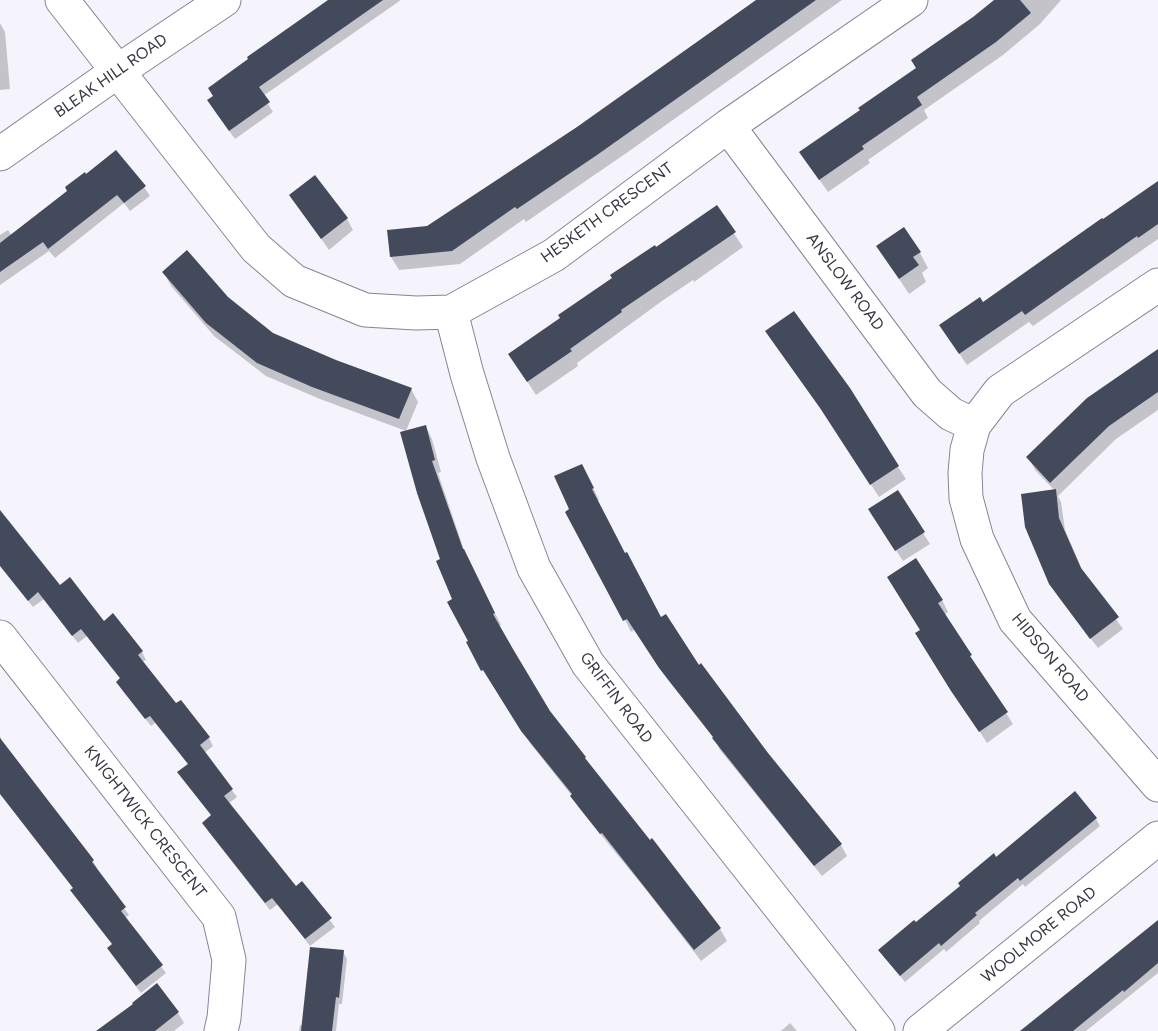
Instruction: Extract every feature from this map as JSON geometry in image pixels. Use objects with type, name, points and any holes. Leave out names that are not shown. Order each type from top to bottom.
[{"type":"street","name":"HESKETH CRESCENT","points":[[62,0],[255,248],[294,280],[365,310],[416,313],[451,312],[554,255],[728,126],[911,0]]},
{"type":"street","name":"BLEAK HILL ROAD","points":[[0,154],[224,0]]},
{"type":"street","name":"ANSLOW ROAD","points":[[728,126],[927,393],[951,414],[974,425]]},
{"type":"street","name":"HIDSON ROAD","points":[[1158,285],[1000,391],[974,425],[967,450],[966,498],[977,539],[1015,620],[1158,785]]},
{"type":"street","name":"GRIFFIN ROAD","points":[[451,312],[493,458],[534,568],[588,664],[878,1031]]},
{"type":"street","name":"KNIGHTWICK CRESCENT","points":[[0,637],[219,917],[230,960],[221,1031]]},
{"type":"street","name":"WOOLMORE ROAD","points":[[920,1031],[1158,838]]},
{"type":"building","points":[[328,0],[383,0],[259,87],[270,102],[229,131],[207,100],[213,96],[208,88],[248,59],[247,57]]},
{"type":"building","points":[[756,0],[816,0],[597,155],[517,209],[515,207],[452,251],[390,257],[387,230],[427,226],[577,127]]},
{"type":"building","points":[[994,0],[1020,0],[1031,13],[996,42],[917,97],[922,105],[862,146],[864,149],[819,180],[799,152],[916,68],[911,60]]},
{"type":"building","points":[[116,150],[146,186],[124,203],[117,195],[48,249],[43,242],[0,272],[0,243],[67,191],[65,187],[85,172],[86,174]]},
{"type":"building","points":[[315,175],[348,218],[321,239],[289,195]]},
{"type":"building","points":[[1158,181],[1158,224],[1138,238],[1137,236],[1025,315],[1022,311],[959,354],[939,325],[980,297],[983,302]]},
{"type":"building","points":[[717,205],[736,232],[621,310],[622,312],[570,349],[572,351],[527,382],[508,354],[560,318],[558,315],[612,278],[610,275]]},
{"type":"building","points":[[904,227],[921,252],[913,257],[919,265],[899,279],[876,246]]},
{"type":"building","points":[[187,250],[228,297],[273,333],[336,360],[412,388],[399,419],[312,387],[257,363],[206,323],[162,272]]},
{"type":"building","points":[[794,311],[850,388],[899,466],[870,485],[820,408],[765,331]]},
{"type":"building","points":[[1158,349],[1158,392],[1109,426],[1050,483],[1026,457],[1087,398]]},
{"type":"building","points":[[426,425],[435,460],[432,461],[463,549],[495,613],[493,614],[513,649],[550,711],[585,758],[650,840],[652,838],[721,928],[694,950],[602,833],[600,834],[570,796],[572,794],[521,731],[483,670],[481,671],[466,642],[468,641],[447,602],[452,599],[436,561],[440,559],[417,493],[400,432]]},
{"type":"building","points":[[582,464],[594,488],[592,489],[625,553],[627,552],[661,617],[666,614],[699,665],[701,663],[768,753],[842,844],[814,866],[659,668],[627,619],[623,621],[565,512],[569,509],[554,476]]},
{"type":"building","points":[[1056,489],[1059,518],[1081,568],[1119,617],[1090,639],[1049,584],[1025,527],[1021,494]]},
{"type":"building","points":[[898,490],[925,532],[895,551],[868,509]]},
{"type":"building","points":[[0,510],[60,585],[70,577],[104,621],[113,613],[143,651],[138,655],[176,703],[181,700],[210,737],[200,745],[233,789],[224,796],[296,886],[302,881],[332,918],[305,939],[272,898],[265,903],[202,823],[211,815],[177,772],[188,764],[150,716],[145,719],[116,682],[120,678],[81,629],[72,636],[38,592],[28,601],[0,566]]},
{"type":"building","points":[[916,558],[943,600],[938,603],[1008,712],[979,732],[915,633],[920,630],[887,577]]},
{"type":"building","points":[[0,738],[94,860],[92,862],[126,907],[121,911],[163,965],[136,986],[107,948],[112,944],[70,890],[73,888],[0,794]]},
{"type":"building","points":[[1075,791],[1097,818],[1020,881],[1018,878],[975,913],[977,915],[941,946],[939,943],[900,976],[878,950],[960,886],[958,883],[994,853],[996,857]]},
{"type":"building","points":[[1158,920],[1158,963],[1124,992],[1123,990],[1073,1031],[1020,1031]]},
{"type":"building","points":[[310,947],[344,950],[339,998],[336,997],[332,1031],[301,1031]]},
{"type":"building","points":[[157,983],[179,1012],[155,1031],[96,1031],[133,1004]]}]
